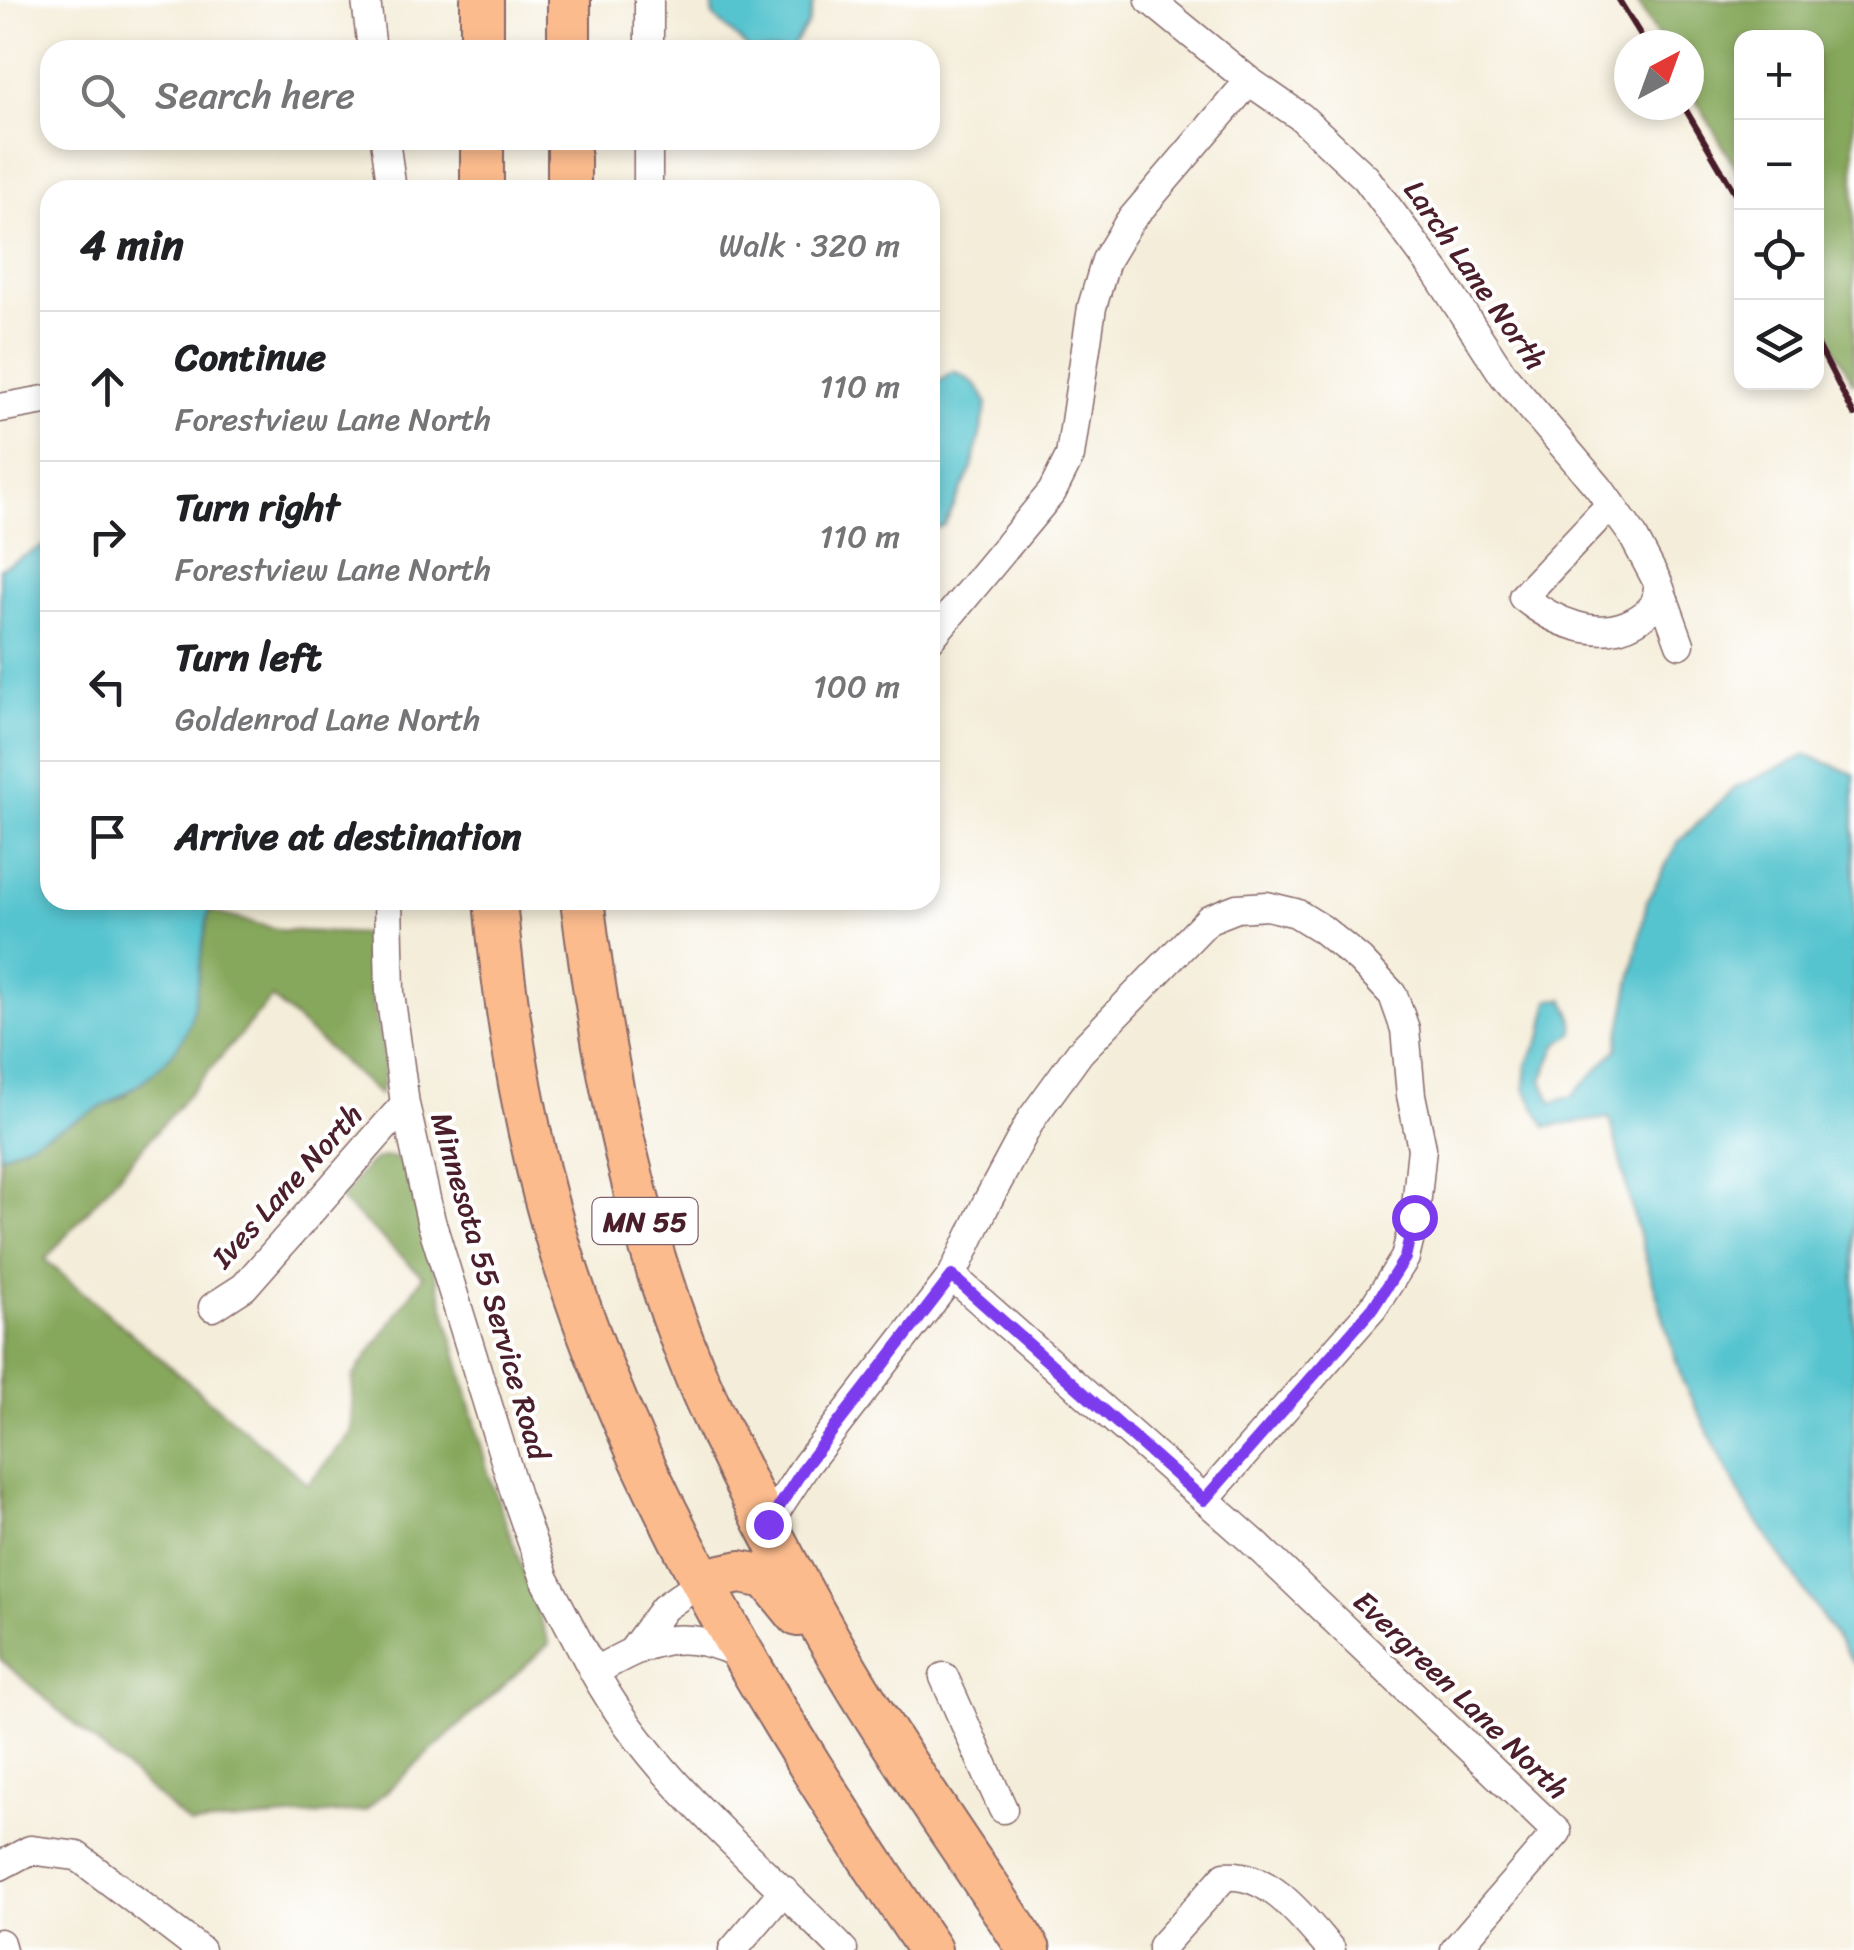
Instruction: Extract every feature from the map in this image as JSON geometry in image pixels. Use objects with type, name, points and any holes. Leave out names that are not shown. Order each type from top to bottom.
[{"type":"highway","points":[[482,0],[482,40]]},
{"type":"highway","points":[[569,0],[569,40]]},
{"type":"highway","points":[[482,150],[482,180]]},
{"type":"highway","points":[[569,150],[569,180]]},
{"type":"highway","name":"MN 55","points":[[496,910],[516,1071],[539,1172],[603,1368],[702,1580],[848,1827],[930,1950]]},
{"type":"highway","name":"MN 55","points":[[584,910],[628,1166],[683,1341],[711,1410],[850,1674],[1030,1950]]},
{"type":"highway","points":[[702,1580],[740,1572],[766,1577],[798,1615],[896,1774],[909,1790],[927,1792]]},
{"type":"street","points":[[366,0],[371,40]]},
{"type":"street","points":[[649,0],[649,40]]},
{"type":"street","name":"Larch Lane North","points":[[1150,0],[1249,81],[1301,117],[1366,178],[1438,276],[1504,376],[1632,534],[1658,583],[1680,644]]},
{"type":"street","points":[[940,627],[1052,492],[1070,456],[1092,307],[1106,260],[1129,222],[1249,81]]},
{"type":"street","points":[[386,150],[391,180]]},
{"type":"street","points":[[648,150],[648,180]]},
{"type":"street","points":[[0,408],[40,402]]},
{"type":"street","points":[[1610,505],[1522,597],[1542,612],[1598,630],[1626,626],[1648,613],[1658,600],[1658,583]]},
{"type":"street","points":[[768,1524],[806,1465],[952,1276],[1041,1104],[1080,1052],[1210,919],[1237,908],[1267,906],[1296,913],[1360,960],[1393,996],[1405,1029],[1411,1095],[1422,1148],[1405,1258],[1373,1308],[1204,1500],[952,1276]]},
{"type":"street","name":"Minnesota 55 Service Road","points":[[388,910],[390,993],[404,1104],[431,1221],[516,1496],[546,1579],[616,1712],[657,1763],[842,1950]]},
{"type":"street","name":"Ives Lane North","points":[[213,1307],[244,1287],[404,1104]]},
{"type":"street","name":"Evergreen Lane North","points":[[1204,1500],[1557,1832],[1455,1950]]},
{"type":"street","points":[[634,1650],[664,1608],[702,1580]]},
{"type":"street","points":[[594,1672],[634,1650],[676,1638],[712,1640],[745,1656]]},
{"type":"street","points":[[944,1677],[1003,1809]]},
{"type":"street","points":[[0,1866],[30,1850],[76,1856],[200,1950]]},
{"type":"street","points":[[1162,1950],[1226,1876],[1236,1875],[1251,1876],[1268,1886],[1331,1950]]},
{"type":"street","points":[[733,1950],[784,1890]]},
{"type":"green space","points":[[1636,0],[1854,0],[1854,384],[1824,328],[1824,30],[1734,30],[1734,165],[1704,114],[1704,30],[1654,30]]},
{"type":"green space","points":[[209,911],[280,930],[364,934],[385,1059],[379,1095],[272,998],[45,1260],[308,1484],[352,1432],[353,1377],[423,1276],[340,1200],[361,1172],[377,1159],[396,1159],[407,1166],[488,1472],[549,1644],[365,1811],[190,1825],[0,1659],[0,1156],[126,1095],[189,1024]]},
{"type":"water","points":[[713,0],[814,0],[808,24],[798,40],[739,40],[713,16]]},
{"type":"water","points":[[954,372],[965,377],[987,404],[972,468],[945,524],[940,527],[940,381]]},
{"type":"water","points":[[40,548],[40,910],[210,910],[190,1021],[178,1045],[160,1067],[109,1103],[0,1156],[0,568]]},
{"type":"water","points":[[1807,755],[1854,774],[1854,1664],[1744,1502],[1682,1380],[1634,1218],[1610,1118],[1546,1127],[1525,1088],[1527,1064],[1543,1034],[1549,1000],[1564,999],[1572,1015],[1574,1033],[1557,1045],[1542,1080],[1552,1103],[1572,1096],[1617,1049],[1647,901],[1678,842],[1736,787]]},
{"type":"railway","points":[[1619,0],[1638,30]]},
{"type":"railway","points":[[1692,120],[1734,191]]},
{"type":"railway","points":[[1824,357],[1854,415]]},
{"type":"route","points":[[768,1524],[806,1465],[952,1276],[1204,1500],[1373,1308],[1405,1258],[1414,1217]]}]
